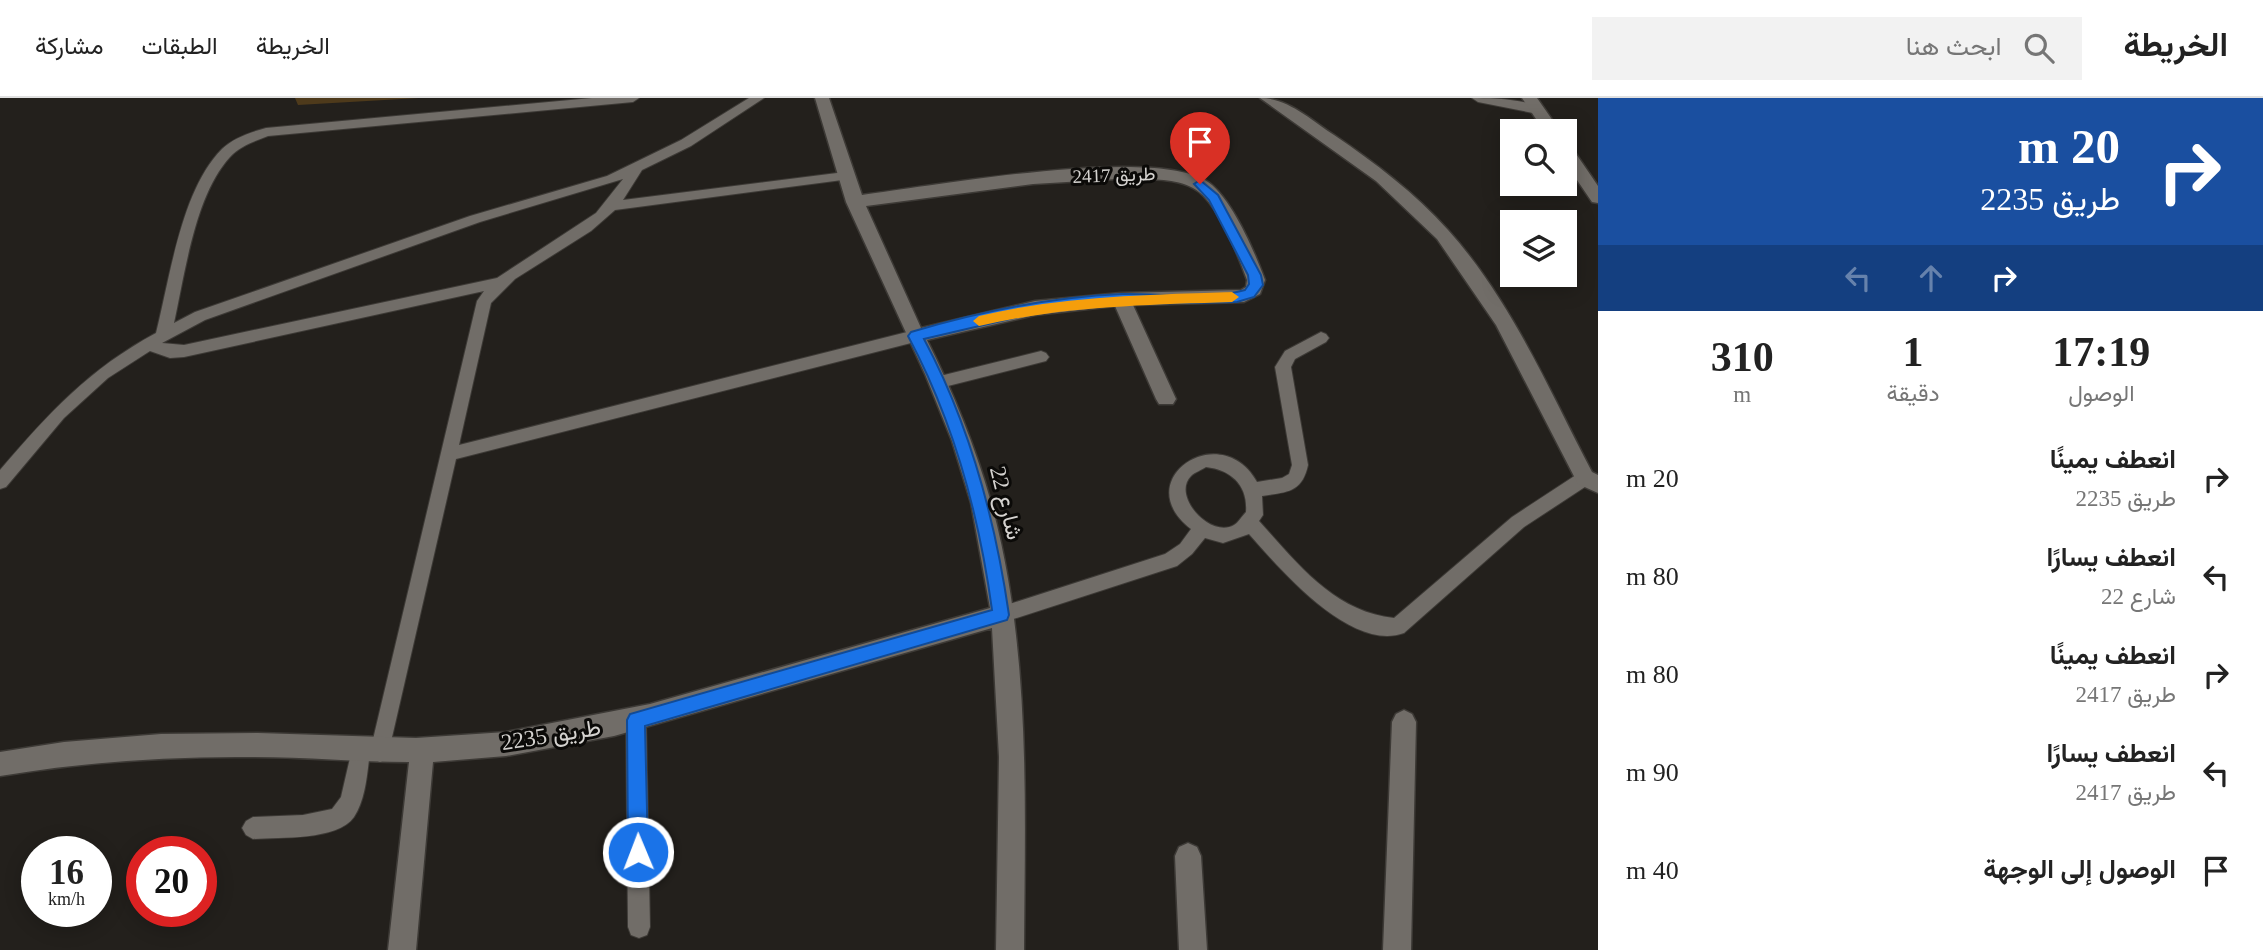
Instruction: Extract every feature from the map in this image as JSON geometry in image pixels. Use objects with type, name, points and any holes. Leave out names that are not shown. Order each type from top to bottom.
[{"type":"street","name":"شارع 22","points":[[822,98],[854,202],[915,336],[940,382],[979,495],[1001,615],[1011,690],[1010,950]]},
{"type":"street","points":[[1267,98],[1367,166],[1396,189],[1444,235],[1503,323],[1592,481]]},
{"type":"street","points":[[1533,104],[1544,119]]},
{"type":"street","points":[[1577,168],[1598,198]]},
{"type":"street","name":"طريق 2417","points":[[854,202],[998,183],[1107,174],[1172,174],[1200,184],[1214,198],[1254,275],[1254,290],[1237,297],[1121,299],[1035,308],[915,336]]},
{"type":"street","points":[[1121,299],[1166,400]]},
{"type":"street","name":"طريق 2235","points":[[0,764],[52,754],[161,746],[259,745],[370,751],[422,750],[469,748],[558,737],[636,720],[1001,615]]},
{"type":"street","points":[[1397,950],[1404,722]]},
{"type":"street","points":[[402,950],[422,750]]},
{"type":"street","points":[[1188,856],[1193,950]]},
{"type":"lane","points":[[163,336],[192,220],[212,172],[225,154],[242,142],[266,132],[633,98]]},
{"type":"lane","points":[[0,482],[58,413],[102,374],[148,344],[200,316],[321,271],[636,168],[686,143],[758,98]]},
{"type":"lane","points":[[1478,98],[1496,104],[1533,104]]},
{"type":"lane","points":[[253,828],[327,823],[341,816],[349,803],[370,751],[450,454],[484,301],[497,283],[515,268],[583,229],[610,206],[636,168]]},
{"type":"lane","points":[[610,206],[845,176]]},
{"type":"lane","points":[[148,344],[170,352],[184,351],[497,283]]},
{"type":"lane","points":[[450,454],[915,336]]},
{"type":"lane","points":[[1253,490],[1285,485],[1297,478],[1300,465],[1283,367],[1290,355],[1321,338]]},
{"type":"lane","points":[[940,382],[1041,356]]},
{"type":"lane","points":[[1217,460],[1241,473],[1253,490],[1256,507],[1250,523],[1241,531],[1229,535],[1201,529],[1181,510],[1178,498],[1180,479],[1192,463],[1217,460]]},
{"type":"lane","points":[[1250,523],[1295,573],[1347,616],[1373,625],[1397,627],[1518,522],[1592,481]]},
{"type":"lane","points":[[1001,615],[1171,560],[1186,549],[1201,529]]},
{"type":"lane","points":[[636,720],[639,927]]},
{"type":"shaded area","points":[[295,98],[419,98],[298,105]]},
{"type":"slow traffic","points":[[979,321],[1035,308],[1121,299],[1232,297]]},
{"type":"route","points":[[638,852],[636,720],[1001,615],[992,554],[963,441],[940,382],[915,336],[1035,308],[1121,299],[1237,297],[1250,293],[1256,285],[1254,275],[1214,198],[1200,184]]}]
